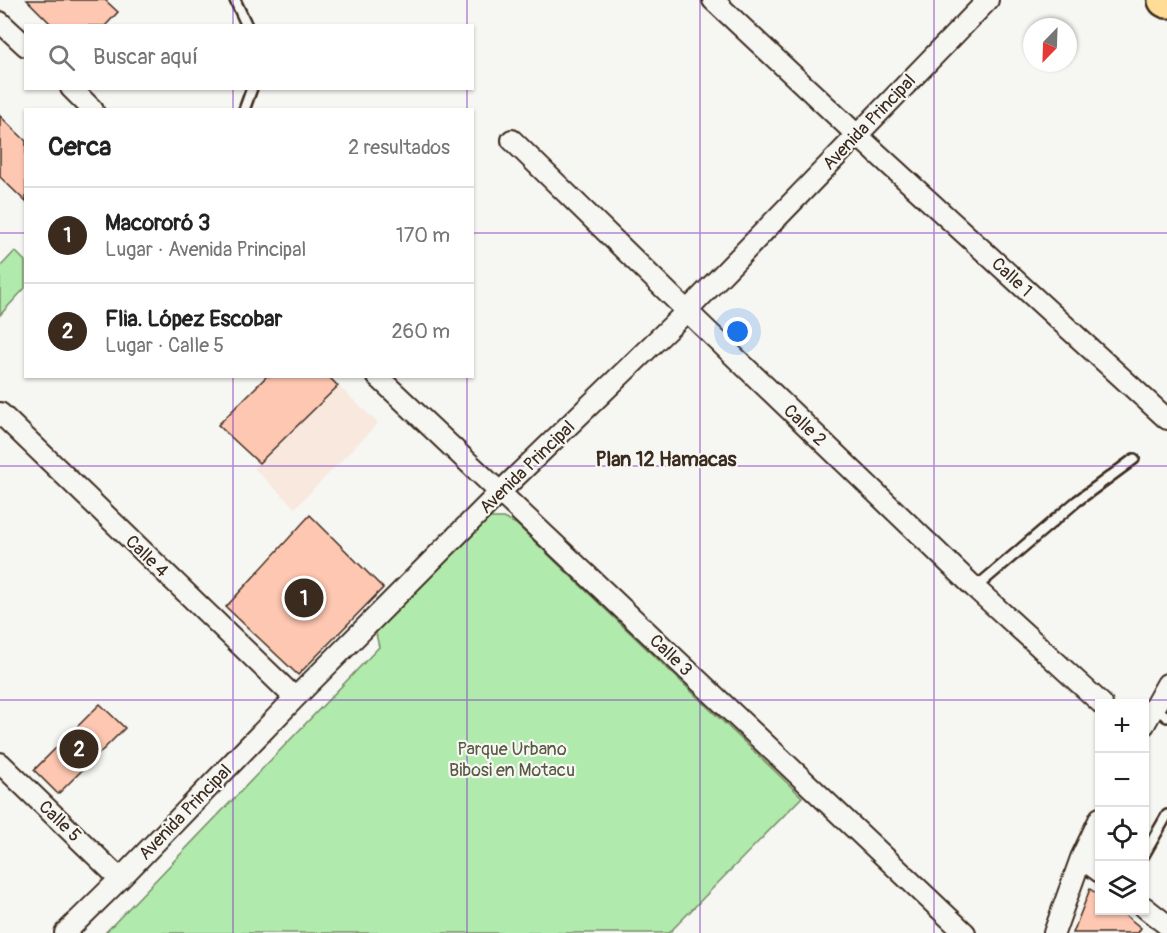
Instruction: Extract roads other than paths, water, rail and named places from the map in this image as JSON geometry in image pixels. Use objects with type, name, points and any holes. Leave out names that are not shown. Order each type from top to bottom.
[{"type":"street","name":"Calle 1","points":[[713,0],[1167,419]]},
{"type":"street","name":"Avenida Principal","points":[[65,933],[500,492],[687,311],[988,0]]},
{"type":"street","points":[[0,22],[24,44]]},
{"type":"street","points":[[72,90],[91,108]]},
{"type":"street","name":"Calle 2","points":[[512,140],[975,588],[1097,699]]},
{"type":"street","name":"Calle 3","points":[[379,378],[964,933]]},
{"type":"street","name":"Calle 4","points":[[0,413],[295,698]]},
{"type":"street","points":[[1149,721],[1161,712],[1167,684]]},
{"type":"street","name":"Calle 5","points":[[0,763],[120,879]]},
{"type":"street","points":[[1054,933],[1081,858],[1095,829]]},
{"type":"street","points":[[1081,858],[1095,869]]},
{"type":"street","points":[[1149,911],[1167,925]]},
{"type":"lane","points":[[235,0],[246,24]]},
{"type":"lane","points":[[245,108],[251,90]]},
{"type":"lane","points":[[975,588],[1077,501],[1134,459]]},
{"type":"lane","points":[[1149,846],[1167,815]]},
{"type":"place","name":"Macororó 3","points":[[304,598]]},
{"type":"place","name":"Flia. López Escobar","points":[[79,749]]},
{"type":"district","name":"Plan 12 Hamacas","points":[[666,459]]},
{"type":"park label","name":"Parque Urbano Bibosi en Motacu","points":[[512,759]]}]
